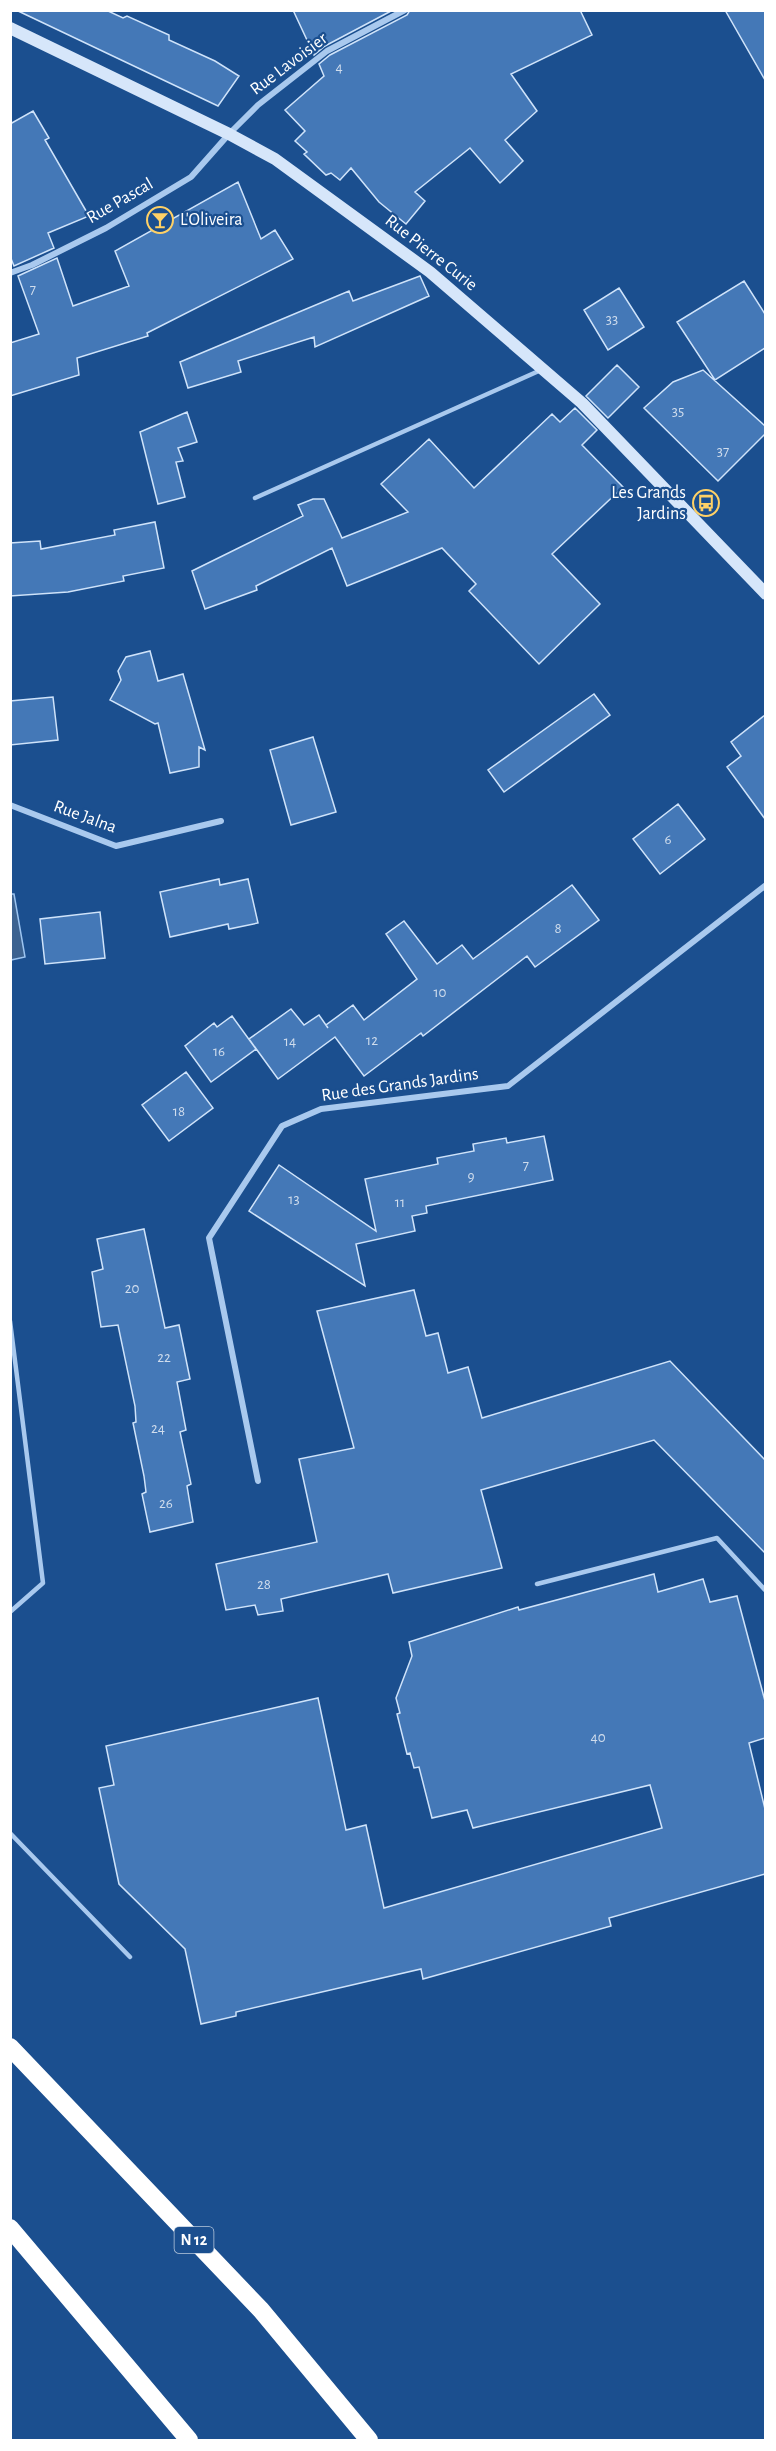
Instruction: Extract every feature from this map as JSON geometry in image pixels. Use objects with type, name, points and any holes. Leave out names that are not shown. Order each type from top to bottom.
[{"type":"highway","name":"N 12","points":[[10,2047],[261,2310],[369,2440]]},
{"type":"highway","points":[[10,2228],[189,2440]]},
{"type":"street","name":"Rue Lavoisier","points":[[229,134],[258,105],[327,51],[405,10]]},
{"type":"street","name":"Rue Pierre Curie","points":[[10,28],[229,134],[275,159],[430,272],[582,403],[765,594]]},
{"type":"street","name":"Rue Pascal","points":[[10,273],[32,265],[106,228],[191,177],[229,134]]},
{"type":"street","name":"Rue Jalna","points":[[10,805],[116,846],[221,821]]},
{"type":"street","name":"Rue des Grands Jardins","points":[[258,1481],[209,1238],[282,1126],[321,1109],[508,1086],[765,885]]},
{"type":"lane","points":[[255,498],[543,369]]},
{"type":"lane","points":[[10,1321],[43,1583],[10,1612]]},
{"type":"lane","points":[[537,1584],[717,1538],[765,1591]]},
{"type":"lane","points":[[10,1833],[130,1957]]},
{"type":"water","points":[[11,894],[14,894],[25,957],[11,960]]},
{"type":"building","points":[[16,10],[106,10],[123,18],[127,16],[169,35],[169,40],[215,61],[239,76],[218,106]]},
{"type":"building","points":[[293,10],[393,10],[325,46],[314,55]]},
{"type":"building","points":[[410,10],[580,10],[592,35],[511,74],[537,111],[505,140],[523,161],[500,183],[470,148],[415,192],[425,201],[406,224],[379,202],[351,168],[340,180],[331,173],[326,175],[304,154],[307,152],[295,141],[305,131],[285,110],[324,76],[319,64],[330,55],[407,15]]},
{"type":"building","points":[[725,10],[765,10],[765,80]]},
{"type":"building","points":[[33,111],[49,138],[45,140],[89,216],[48,233],[54,248],[14,266],[10,256],[10,124]]},
{"type":"building","points":[[238,182],[261,239],[275,230],[293,259],[147,333],[148,336],[77,358],[79,375],[10,396],[10,343],[39,334],[18,276],[57,258],[73,306],[129,286],[115,251]]},
{"type":"building","points":[[420,276],[429,296],[315,347],[314,337],[238,361],[241,372],[188,388],[180,362],[349,291],[353,301]]},
{"type":"building","points":[[744,281],[765,314],[765,348],[715,380],[677,322]]},
{"type":"building","points":[[619,288],[644,327],[608,350],[584,310]]},
{"type":"building","points":[[617,365],[639,387],[608,418],[586,396]]},
{"type":"building","points":[[703,370],[765,426],[765,434],[718,481],[644,408],[673,382]]},
{"type":"building","points":[[575,408],[597,430],[582,445],[623,487],[552,554],[600,604],[539,664],[469,591],[476,584],[442,548],[347,586],[332,548],[256,586],[257,590],[205,609],[192,571],[303,516],[298,505],[313,499],[324,499],[342,538],[408,512],[381,484],[429,439],[474,488],[552,414],[560,422]]},
{"type":"building","points":[[187,412],[197,442],[178,448],[183,461],[176,462],[185,497],[158,504],[140,432]]},
{"type":"building","points":[[155,522],[164,568],[123,576],[124,581],[68,592],[10,596],[10,543],[40,541],[41,549],[115,535],[114,530]]},
{"type":"building","points":[[150,651],[158,681],[183,674],[205,750],[199,747],[199,767],[170,773],[158,723],[155,724],[110,700],[121,680],[118,671],[126,657]]},
{"type":"building","points":[[594,694],[610,715],[504,792],[488,770]]},
{"type":"building","points":[[53,697],[58,740],[10,745],[10,701]]},
{"type":"building","points":[[765,715],[765,819],[727,767],[741,756],[731,742]]},
{"type":"building","points":[[313,737],[336,812],[291,825],[270,750]]},
{"type":"building","points":[[678,804],[705,839],[660,874],[633,839]]},
{"type":"building","points":[[219,879],[220,885],[248,879],[258,923],[229,929],[228,924],[170,937],[160,892]]},
{"type":"building","points":[[572,885],[599,920],[535,967],[527,956],[423,1036],[421,1033],[364,1076],[335,1037],[278,1079],[249,1039],[291,1009],[304,1025],[319,1015],[328,1028],[326,1025],[353,1005],[364,1020],[417,979],[386,934],[404,921],[437,964],[462,945],[473,959]]},
{"type":"building","points":[[100,912],[105,958],[45,964],[40,919]]},
{"type":"building","points":[[232,1016],[256,1049],[211,1082],[185,1046],[214,1023],[217,1027]]},
{"type":"building","points":[[186,1072],[213,1108],[169,1141],[142,1105]]},
{"type":"building","points":[[544,1136],[553,1180],[426,1206],[427,1213],[412,1216],[415,1231],[356,1244],[365,1286],[249,1211],[279,1165],[376,1231],[365,1179],[438,1164],[437,1158],[474,1151],[473,1144],[506,1138],[507,1143]]},
{"type":"building","points":[[144,1229],[165,1328],[179,1325],[190,1379],[177,1382],[186,1430],[180,1432],[191,1484],[187,1486],[193,1522],[150,1532],[142,1494],[146,1492],[144,1476],[133,1423],[136,1422],[135,1406],[118,1325],[101,1327],[92,1272],[103,1269],[97,1239]]},
{"type":"building","points":[[414,1290],[426,1336],[438,1333],[448,1373],[468,1367],[482,1418],[670,1361],[765,1460],[765,1553],[654,1440],[481,1490],[502,1568],[393,1593],[388,1574],[281,1599],[283,1611],[258,1615],[255,1605],[226,1610],[216,1564],[317,1542],[299,1459],[354,1448],[317,1311]]},
{"type":"building","points":[[654,1574],[658,1592],[703,1579],[710,1602],[737,1596],[765,1701],[765,1738],[749,1743],[765,1809],[765,1874],[609,1918],[611,1926],[423,1979],[421,1969],[236,2012],[236,2016],[201,2024],[185,1949],[119,1884],[99,1788],[114,1785],[106,1746],[318,1698],[346,1830],[366,1825],[384,1908],[662,1828],[650,1785],[473,1828],[467,1810],[432,1818],[419,1767],[414,1768],[410,1753],[407,1754],[397,1714],[400,1713],[396,1698],[412,1656],[409,1642],[518,1607],[519,1610]]},
{"type":"place","name":"L'Oliveira","points":[[160,220]]},
{"type":"place","name":"Les Grands Jardins","points":[[706,503]]}]
